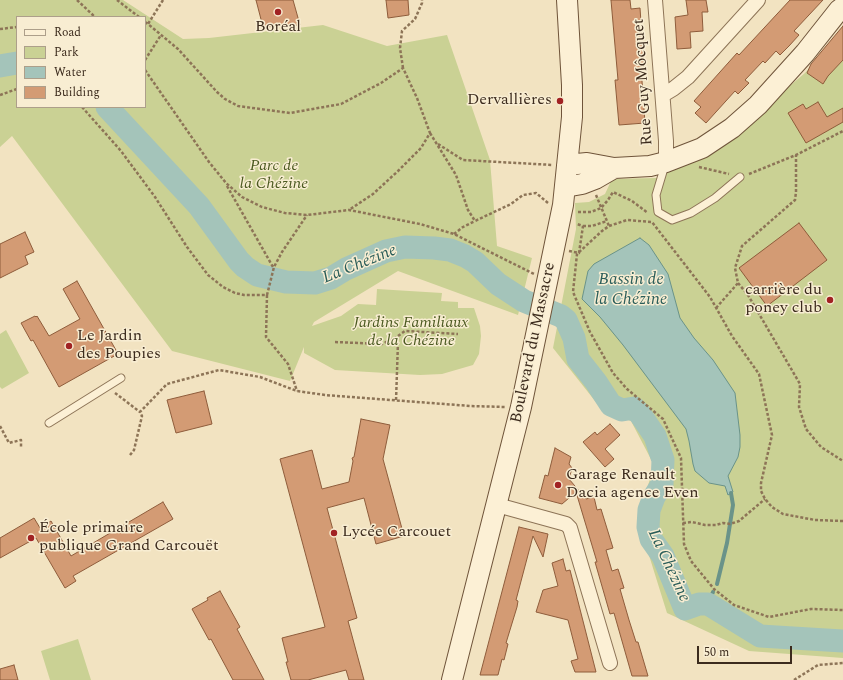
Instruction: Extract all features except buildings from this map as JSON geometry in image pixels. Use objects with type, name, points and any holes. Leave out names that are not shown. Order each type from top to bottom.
[{"type":"main road","name":"Boulevard du Massacre","points":[[452,680],[521,407],[563,205],[565,187],[560,165],[571,134],[572,98],[567,0]]},
{"type":"main road","points":[[560,165],[587,163],[614,168],[650,166],[666,162],[702,148],[732,128],[758,105],[805,53],[843,7]]},
{"type":"main road","points":[[805,53],[843,20]]},
{"type":"main road","points":[[565,187],[582,184],[595,179],[614,168]]},
{"type":"street","name":"Rue Guy Môcquet","points":[[655,0],[663,95],[666,162]]},
{"type":"street","points":[[663,95],[688,77],[758,0]]},
{"type":"street","points":[[497,505],[566,524],[570,528],[610,664]]},
{"type":"lane","points":[[666,162],[656,195],[658,212],[672,220],[691,213],[715,198],[740,177]]},
{"type":"lane","points":[[49,423],[121,378]]},
{"type":"path","points":[[77,0],[94,16]]},
{"type":"path","points":[[117,0],[138,16]]},
{"type":"path","points":[[163,0],[148,24],[178,49],[217,92],[225,99],[238,106],[290,113],[341,104],[382,83],[403,68]]},
{"type":"path","points":[[422,0],[415,19],[402,31],[400,48],[403,68],[417,98],[430,132],[456,175],[468,210],[475,221]]},
{"type":"path","points":[[0,29],[16,27]]},
{"type":"path","points":[[146,58],[160,35]]},
{"type":"path","points":[[146,71],[226,184],[274,267]]},
{"type":"path","points":[[0,95],[16,90]]},
{"type":"path","points":[[83,108],[125,157],[155,197],[187,247],[208,275],[223,287],[236,293],[244,295],[267,295]]},
{"type":"path","points":[[694,167],[740,177],[796,155],[843,131]]},
{"type":"path","points":[[349,210],[373,194],[398,171],[421,148],[430,132]]},
{"type":"path","points":[[437,143],[463,160],[560,165]]},
{"type":"path","points":[[796,155],[795,200],[742,246],[735,268],[738,283],[748,295],[800,384],[798,407],[806,429],[820,447],[843,461]]},
{"type":"path","points":[[226,184],[242,197],[262,207],[285,213],[307,215],[349,210],[420,224],[454,234],[534,274],[536,267]]},
{"type":"path","points":[[594,191],[609,226]]},
{"type":"path","points":[[608,221],[592,226],[583,226],[577,224],[578,212],[591,212],[601,208],[613,192],[632,201],[648,213],[652,222],[710,297],[732,336],[759,374],[772,435],[761,483],[761,491],[765,499],[772,507],[783,514],[815,520],[843,521]]},
{"type":"path","points":[[454,234],[463,227],[511,204],[523,195],[536,193],[548,203],[547,210]]},
{"type":"path","points":[[297,391],[288,364],[266,337],[267,295],[274,267],[282,252],[307,215]]},
{"type":"path","points":[[652,222],[627,220],[609,226],[602,231],[577,254],[572,292],[590,332],[613,373],[627,389],[663,419],[681,458],[684,544],[692,561],[714,589],[734,605],[769,617],[811,609],[843,610]]},
{"type":"path","points":[[579,253],[583,226]]},
{"type":"path","points":[[716,308],[738,283]]},
{"type":"path","points":[[335,342],[382,344],[395,338],[404,331],[458,334]]},
{"type":"path","points":[[395,338],[398,342],[396,401]]},
{"type":"path","points":[[140,412],[167,384],[219,370],[260,378],[297,391],[325,395],[470,406],[521,407]]},
{"type":"path","points":[[108,386],[140,412],[142,416],[134,450],[130,455]]},
{"type":"path","points":[[0,426],[9,442],[21,440],[21,447]]},
{"type":"path","points":[[683,523],[692,522],[704,525],[724,523],[730,524],[739,521],[765,499]]},
{"type":"path","points":[[794,680],[818,665],[843,663]]},
{"type":"green space","name":"Parc de la Chézine","points":[[0,0],[123,0],[183,39],[209,38],[323,25],[387,46],[447,35],[490,160],[497,246],[532,258],[518,315],[398,271],[314,322],[312,326],[341,316],[358,304],[376,305],[377,289],[442,293],[441,301],[458,302],[458,308],[474,308],[480,326],[481,336],[479,354],[473,365],[442,374],[420,375],[335,370],[304,353],[304,347],[290,381],[172,351],[12,136],[0,147]]},
{"type":"green space","points":[[843,29],[843,658],[749,651],[667,613],[638,520],[654,465],[631,421],[603,411],[553,348],[576,229],[575,203],[589,202],[605,194],[612,179],[656,178],[721,144],[805,73]]},
{"type":"green space","points":[[6,330],[29,373],[2,389],[0,387],[0,334]]},
{"type":"green space","points":[[78,639],[91,680],[50,680],[41,651]]},
{"type":"water","name":"Bassin de la Chézine","points":[[640,238],[649,245],[668,274],[680,318],[694,338],[713,360],[735,393],[740,447],[738,457],[728,476],[733,492],[728,495],[725,486],[709,483],[695,471],[686,429],[623,345],[600,317],[582,299],[588,271],[594,264]]},
{"type":"waterway","name":"La Chézine","points":[[0,66],[16,63]]},
{"type":"waterway","name":"La Chézine","points":[[108,108],[199,206],[239,261],[257,275],[286,282],[315,283],[331,278],[346,269],[386,251],[405,247],[450,250],[475,262],[498,284],[524,301],[561,316],[566,320],[574,338],[578,359],[596,382],[611,405],[622,410],[634,408],[655,436],[663,460],[662,484],[654,497],[649,510],[648,527],[651,539],[663,556],[685,609],[699,604],[708,604],[760,636],[843,641]]},
{"type":"waterway","points":[[717,584],[727,543],[733,505],[731,493]]},
{"type":"waterway","points":[[708,604],[713,592]]},
{"type":"place","name":"Boréal","points":[[278,12]]},
{"type":"place","name":"Dervallières","points":[[560,101]]},
{"type":"place","name":"carrière du poney club","points":[[830,300]]},
{"type":"place","name":"Le Jardin des Poupies","points":[[69,346]]},
{"type":"place","name":"Garage Renault Dacia agence Even","points":[[558,485]]},
{"type":"place","name":"Lycée Carcouet","points":[[334,533]]},
{"type":"place","name":"École primaire publique Grand Carcouët","points":[[31,538]]},
{"type":"park label","name":"Jardins Familiaux de la Chézine","points":[[411,333]]}]
